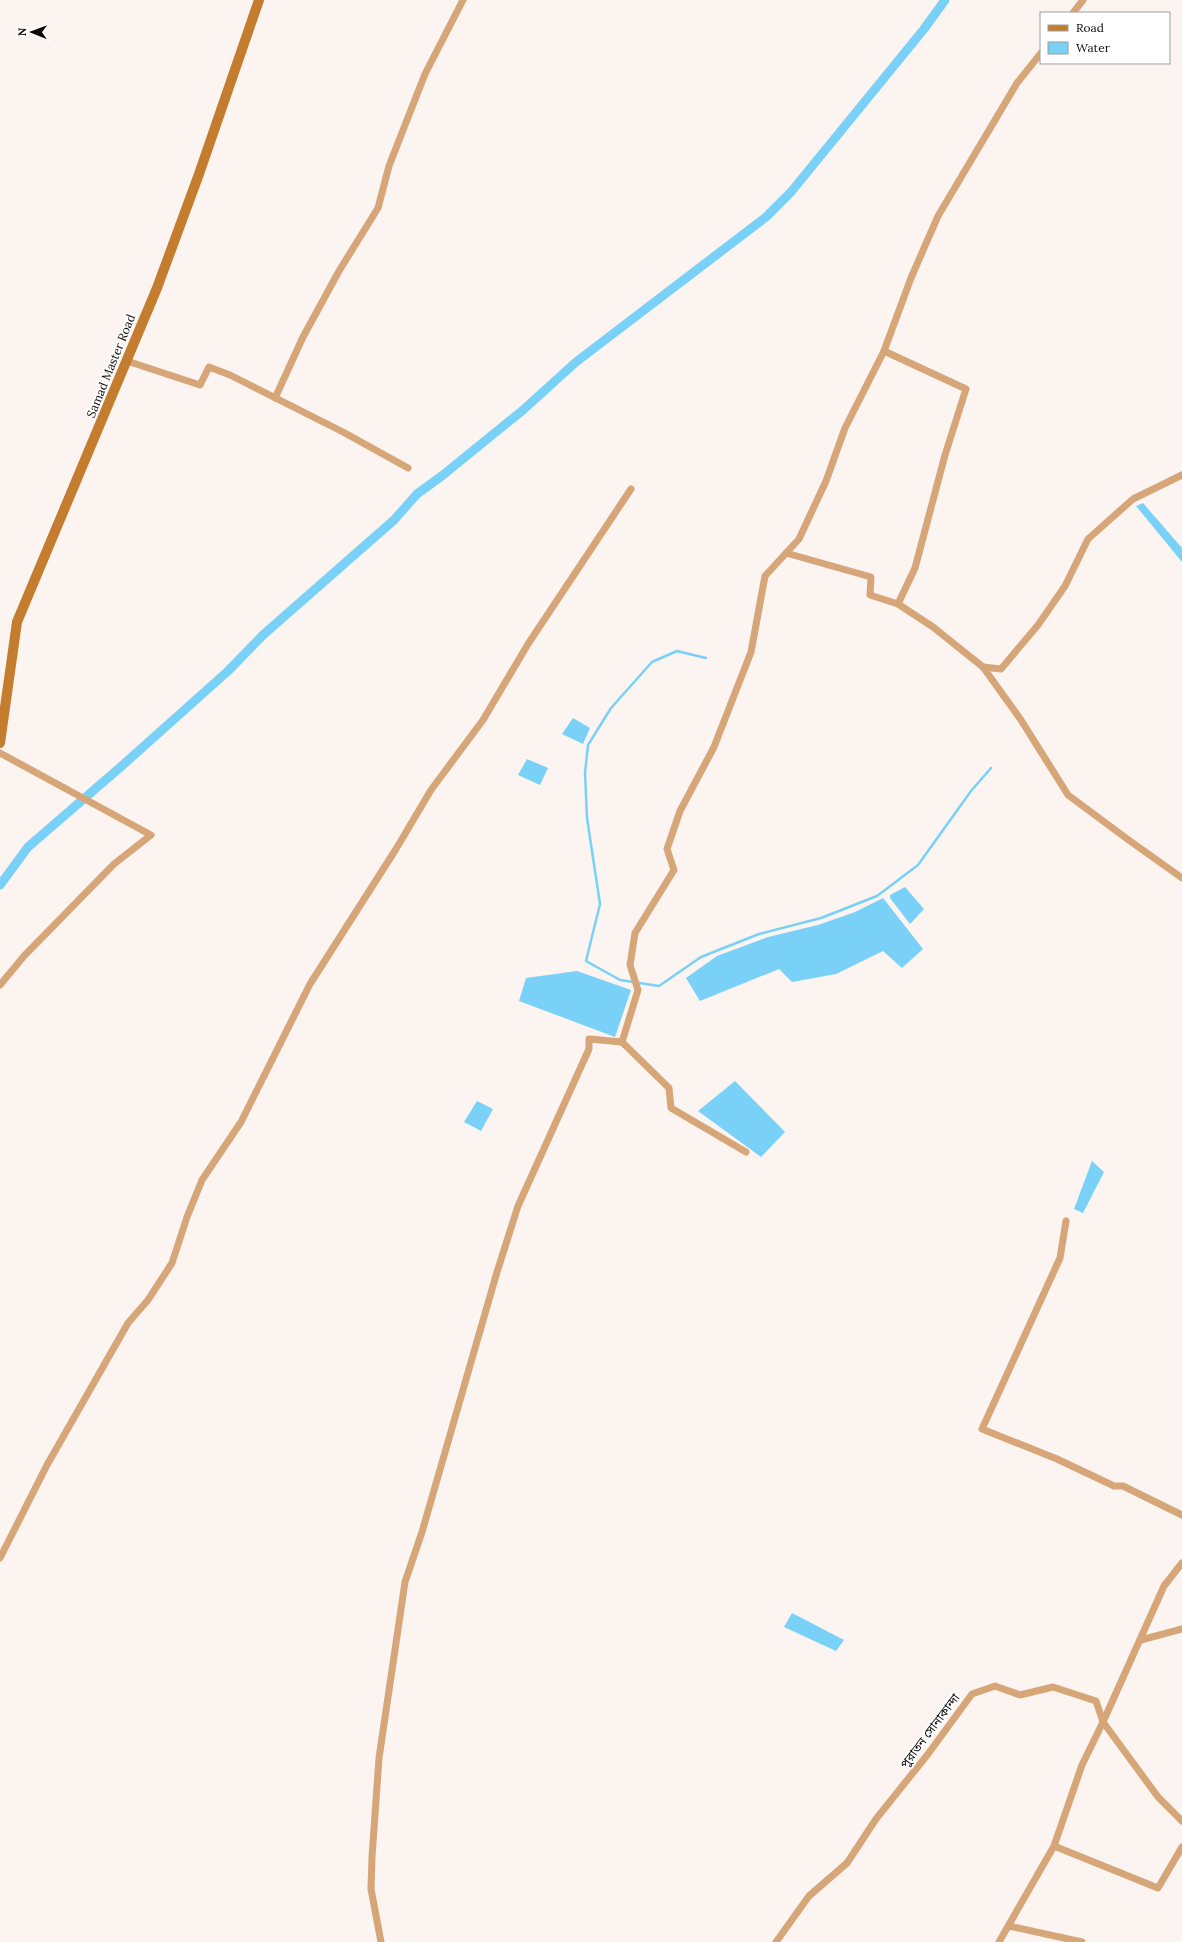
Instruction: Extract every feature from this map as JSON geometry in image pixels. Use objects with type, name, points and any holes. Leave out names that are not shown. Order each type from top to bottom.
[{"type":"street","name":"Samad Master Road","points":[[0,743],[17,622],[157,288],[199,174],[259,0]]},
{"type":"street","points":[[275,398],[303,337],[339,271],[378,208],[389,166],[425,74],[463,0]]},
{"type":"street","points":[[1074,12],[1083,0]]},
{"type":"street","points":[[622,1042],[638,990],[630,966],[635,933],[674,870],[666,849],[680,811],[714,747],[751,652],[765,576],[799,539],[826,481],[845,428],[884,351],[911,278],[938,216],[1017,83],[1040,55]]},
{"type":"street","points":[[884,351],[966,388],[945,455],[915,568],[898,604]]},
{"type":"street","points":[[127,361],[193,384],[200,385],[210,367],[230,375],[343,432],[408,468]]},
{"type":"street","points":[[983,667],[1001,669],[1024,642],[1065,586],[1088,539],[1133,500],[1182,475]]},
{"type":"street","points":[[0,1558],[47,1465],[128,1323],[148,1300],[172,1263],[187,1217],[202,1180],[242,1122],[310,984],[396,849],[431,790],[483,720],[528,644],[631,489]]},
{"type":"street","points":[[786,553],[871,577],[870,595],[898,604],[933,627],[983,667],[1021,720],[1068,795],[1182,878]]},
{"type":"street","points":[[0,753],[151,835],[114,864],[24,956],[0,985]]},
{"type":"street","points":[[381,1942],[371,1889],[372,1857],[380,1758],[405,1582],[422,1532],[488,1302],[518,1206],[588,1049],[589,1039],[622,1042],[669,1088],[671,1108],[746,1152]]},
{"type":"street","points":[[1066,1221],[1060,1258],[982,1428],[1057,1459],[1114,1486],[1123,1486],[1182,1515]]},
{"type":"street","points":[[999,1942],[1054,1846],[1082,1764],[1104,1722],[1164,1586],[1182,1562]]},
{"type":"street","points":[[1141,1640],[1182,1629]]},
{"type":"street","name":"পুরাতন সোনাকান্দা","points":[[776,1942],[809,1896],[847,1864],[876,1819],[928,1754],[972,1694],[995,1686],[1020,1695],[1053,1687],[1096,1701],[1104,1722],[1158,1797],[1182,1821]]},
{"type":"street","points":[[1054,1846],[1158,1888],[1182,1847]]},
{"type":"street","points":[[1009,1926],[1082,1942]]},
{"type":"water","points":[[1143,503],[1182,548],[1182,562],[1136,506]]},
{"type":"water","points":[[573,718],[590,728],[583,744],[562,734]]},
{"type":"water","points":[[527,759],[548,768],[540,785],[518,775]]},
{"type":"water","points":[[905,887],[924,909],[910,924],[890,898],[890,895]]},
{"type":"water","points":[[883,898],[923,949],[902,968],[883,951],[836,974],[792,982],[779,969],[700,1001],[686,978],[717,956],[768,937],[818,925],[855,912]]},
{"type":"water","points":[[577,971],[631,990],[615,1037],[519,1001],[526,978]]},
{"type":"water","points":[[735,1081],[785,1132],[761,1157],[698,1111]]},
{"type":"water","points":[[477,1101],[493,1109],[481,1131],[464,1122]]},
{"type":"water","points":[[1092,1161],[1104,1172],[1083,1213],[1074,1209]]},
{"type":"water","points":[[792,1613],[844,1640],[836,1651],[784,1627]]},
{"type":"waterway","points":[[0,885],[28,847],[228,671],[263,635],[394,520],[417,494],[443,475],[523,410],[576,362],[766,217],[791,192],[924,29],[945,0]]},
{"type":"waterway","points":[[706,658],[677,651],[652,662],[611,708],[588,745],[585,773],[587,818],[600,904],[586,961],[620,980],[659,986],[701,957],[759,934],[821,918],[877,896],[918,865],[971,791],[991,768]]}]
